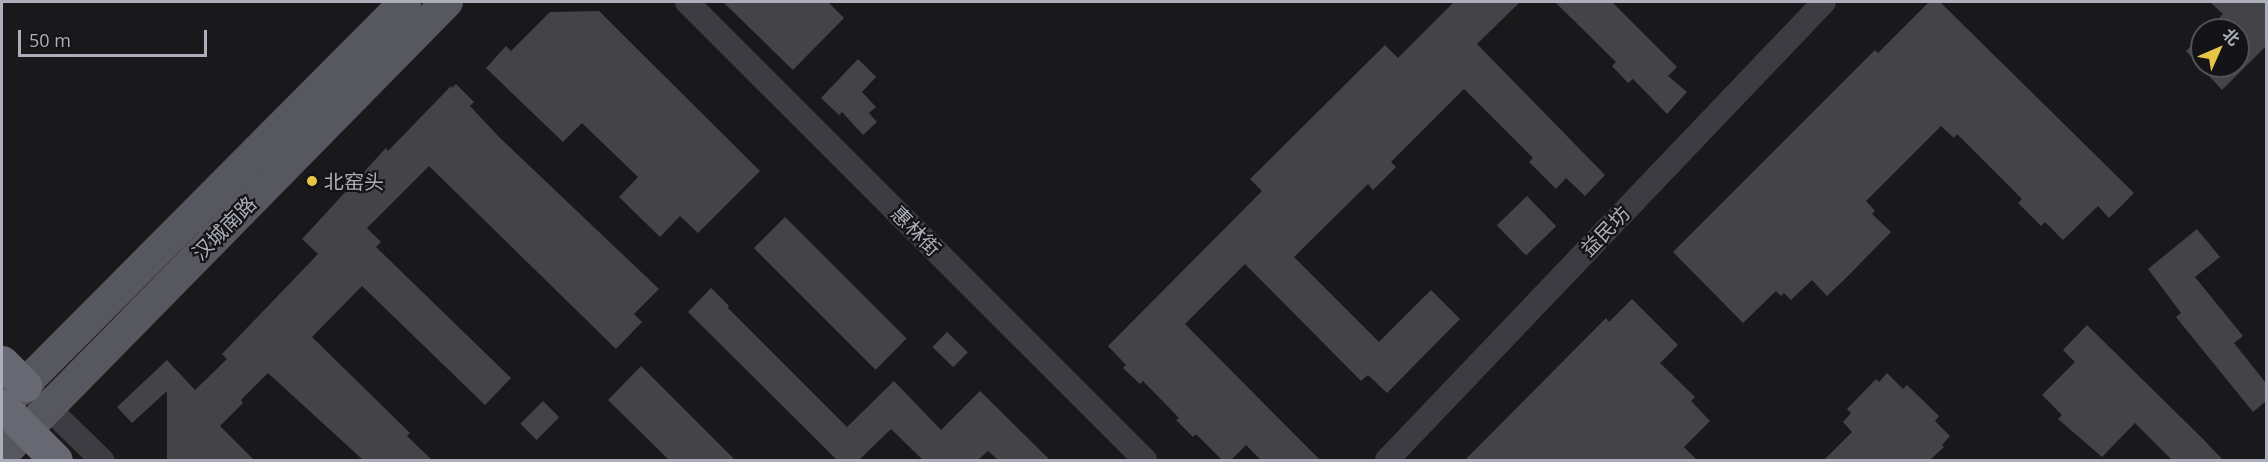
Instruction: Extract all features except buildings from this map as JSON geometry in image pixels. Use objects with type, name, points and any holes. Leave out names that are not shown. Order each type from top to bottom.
[{"type":"highway","points":[[2,362],[19,401],[56,460]]},
{"type":"main road","name":"汉城南路","points":[[2,455],[19,401],[405,2]]},
{"type":"main road","name":"汉城南路","points":[[19,401],[447,2]]},
{"type":"street","name":"惠林街","points":[[687,2],[1145,460]]},
{"type":"street","name":"益民坊","points":[[1387,460],[1824,2]]},
{"type":"street","points":[[19,401],[102,460]]},
{"type":"place","name":"北窑头","points":[[312,181]]}]
